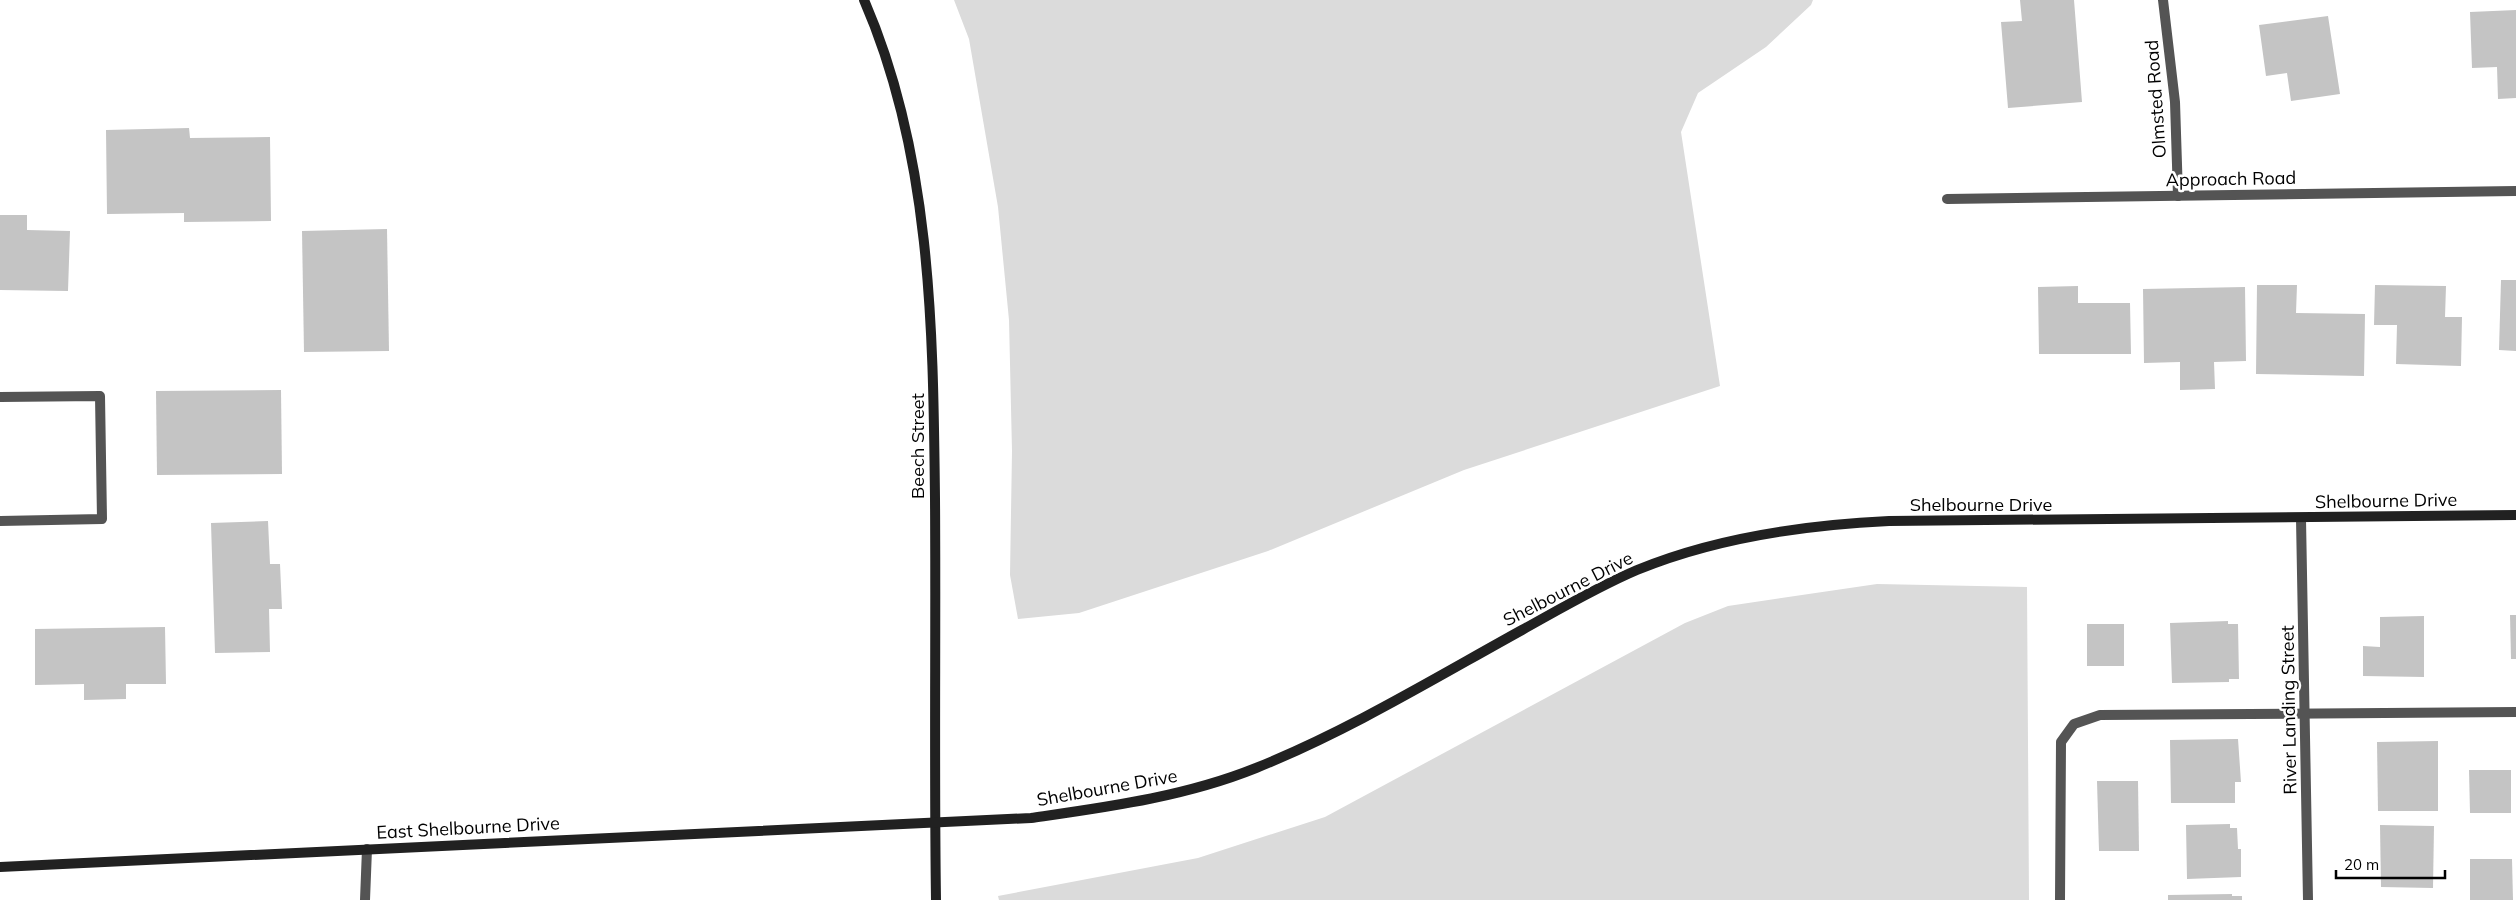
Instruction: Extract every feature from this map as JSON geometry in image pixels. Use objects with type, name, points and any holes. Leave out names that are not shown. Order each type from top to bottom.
[{"type":"street","name":"Beech Street","points":[[864,0],[896,92],[914,168],[924,237],[934,377],[936,900]]},
{"type":"street","name":"Olmsted Road","points":[[2163,0],[2175,102],[2178,196]]},
{"type":"street","name":"Approach Road","points":[[1947,199],[2516,191]]},
{"type":"street","points":[[0,398],[100,396],[102,519],[0,521]]},
{"type":"street","name":"Shelbourne Drive","points":[[936,824],[1031,818],[1126,805],[1199,787],[1255,768],[1379,708],[1589,593],[1630,574],[1701,549],[1755,535],[1823,524],[1889,521],[2516,516]]},
{"type":"street","name":"River Landing Street","points":[[2301,519],[2304,576],[2304,713],[2308,900]]},
{"type":"street","points":[[2060,900],[2061,742],[2074,724],[2100,715],[2516,712]]},
{"type":"street","name":"East Shelbourne Drive","points":[[0,867],[936,824]]},
{"type":"street","points":[[365,900],[367,849]]},
{"type":"shaded area","points":[[954,0],[1813,0],[1811,5],[1766,47],[1698,93],[1681,132],[1720,386],[1464,470],[1268,551],[1079,613],[1018,619],[1010,575],[1012,451],[1009,320],[998,207],[969,39]]},
{"type":"shaded area","points":[[1877,584],[2027,587],[2029,900],[999,900],[998,896],[1198,858],[1325,817],[1685,623],[1728,606]]},
{"type":"building","points":[[2020,0],[2074,0],[2082,102],[2008,108],[2001,22],[2022,21]]},
{"type":"building","points":[[2516,10],[2516,98],[2498,99],[2497,67],[2472,68],[2470,12]]},
{"type":"building","points":[[2328,16],[2340,94],[2291,101],[2287,73],[2266,76],[2259,25]]},
{"type":"building","points":[[189,128],[190,138],[270,137],[271,221],[184,222],[184,213],[107,214],[106,130]]},
{"type":"building","points":[[0,215],[27,215],[27,230],[70,231],[68,291],[0,290]]},
{"type":"building","points":[[387,229],[389,351],[304,352],[302,231]]},
{"type":"building","points":[[2501,280],[2516,280],[2516,351],[2499,350]]},
{"type":"building","points":[[2257,285],[2297,285],[2296,313],[2365,314],[2364,376],[2256,374]]},
{"type":"building","points":[[2375,285],[2446,286],[2445,317],[2462,317],[2461,366],[2396,364],[2397,325],[2374,325]]},
{"type":"building","points":[[2078,286],[2078,303],[2130,303],[2131,354],[2039,354],[2038,287]]},
{"type":"building","points":[[2245,287],[2246,361],[2214,362],[2215,389],[2180,390],[2180,362],[2144,363],[2143,289]]},
{"type":"building","points":[[281,390],[282,474],[157,475],[156,391]]},
{"type":"building","points":[[268,521],[270,564],[280,564],[282,609],[269,609],[270,652],[215,653],[211,523]]},
{"type":"building","points":[[2510,615],[2516,615],[2516,659],[2511,659]]},
{"type":"building","points":[[2424,616],[2424,677],[2363,676],[2363,646],[2380,647],[2380,617]]},
{"type":"building","points":[[2228,621],[2228,624],[2238,624],[2239,679],[2229,679],[2229,682],[2172,683],[2170,623]]},
{"type":"building","points":[[2087,624],[2124,624],[2124,666],[2087,666]]},
{"type":"building","points":[[165,627],[166,684],[126,684],[126,699],[84,700],[84,684],[35,685],[35,629]]},
{"type":"building","points":[[2238,739],[2241,782],[2235,782],[2235,803],[2171,803],[2170,740]]},
{"type":"building","points":[[2438,741],[2438,811],[2378,811],[2377,742]]},
{"type":"building","points":[[2469,770],[2511,770],[2511,813],[2470,813]]},
{"type":"building","points":[[2097,781],[2138,781],[2139,851],[2099,851]]},
{"type":"building","points":[[2230,824],[2230,828],[2237,828],[2238,849],[2241,849],[2241,877],[2187,879],[2186,825]]},
{"type":"building","points":[[2380,825],[2434,826],[2433,888],[2381,887]]},
{"type":"building","points":[[2470,859],[2512,859],[2513,900],[2470,900]]},
{"type":"building","points":[[2232,894],[2232,896],[2242,896],[2242,900],[2168,900],[2168,895]]}]
